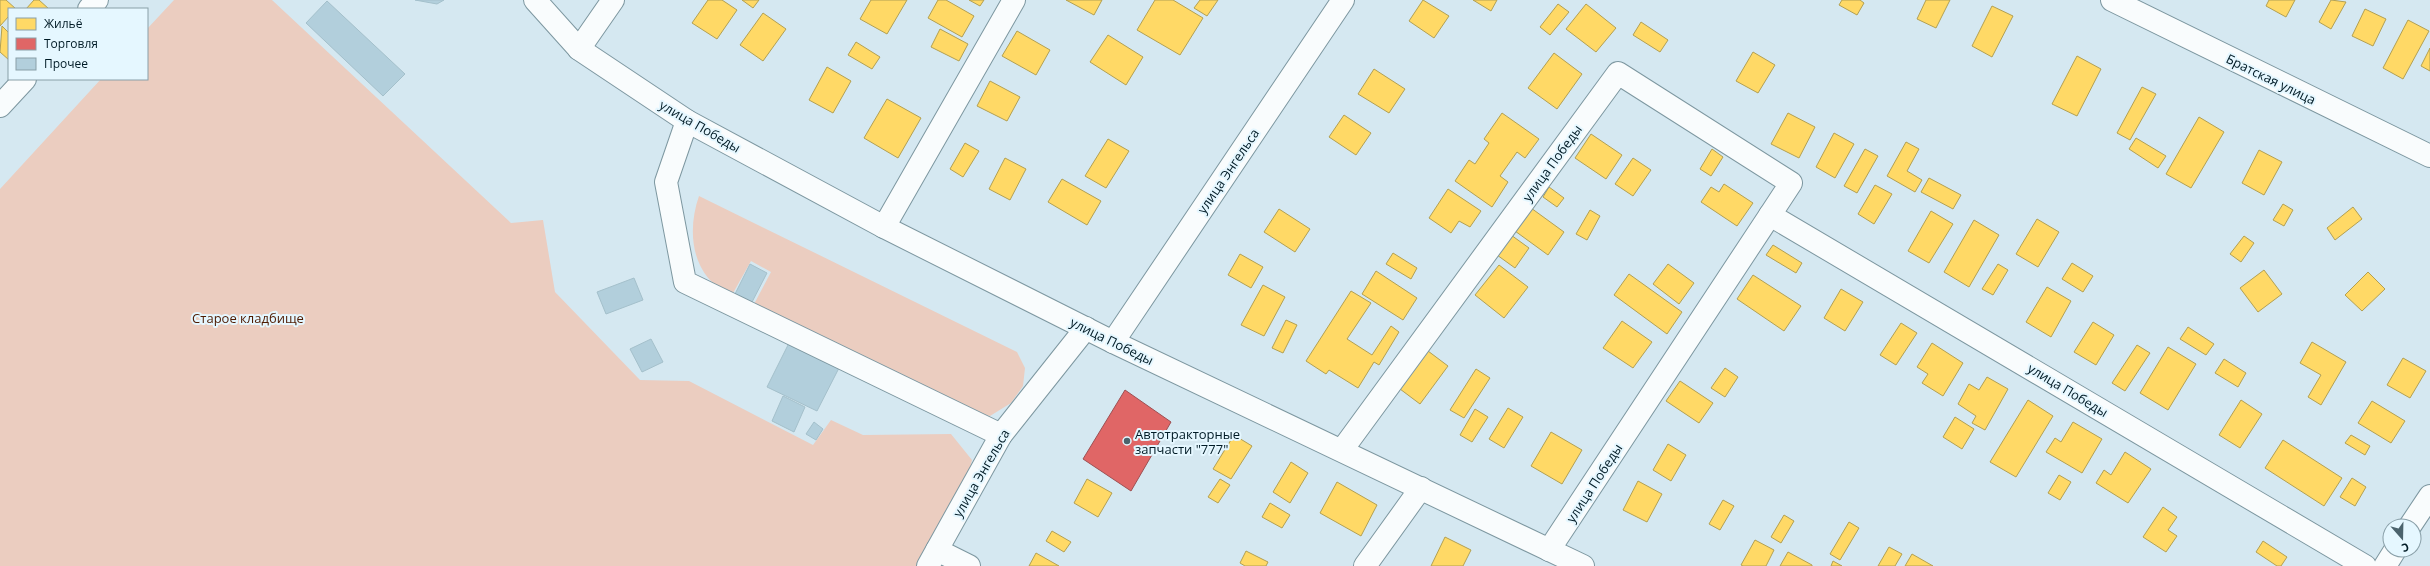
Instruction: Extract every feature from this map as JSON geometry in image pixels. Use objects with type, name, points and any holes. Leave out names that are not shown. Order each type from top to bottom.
[{"type":"street","points":[[90,8],[97,0]]},
{"type":"street","name":"улица Победы","points":[[535,0],[578,49],[687,121],[884,227],[1113,342],[1583,566]]},
{"type":"street","points":[[578,49],[614,0]]},
{"type":"street","points":[[884,227],[1014,0]]},
{"type":"street","name":"улица Энгельса","points":[[1113,342],[1343,0]]},
{"type":"street","name":"Братская улица","points":[[2112,0],[2430,156]]},
{"type":"street","name":"улица Победы","points":[[1342,450],[1618,73],[1791,183],[1549,550]]},
{"type":"street","points":[[0,106],[24,80]]},
{"type":"street","points":[[687,121],[666,182],[685,282],[1001,435]]},
{"type":"street","name":"улица Победы","points":[[1770,215],[2365,566]]},
{"type":"street","name":"улица Энгельса","points":[[932,558],[1001,435],[1086,328]]},
{"type":"street","points":[[1365,566],[1421,488]]},
{"type":"street","points":[[2415,518],[2430,496]]},
{"type":"street","points":[[932,558],[969,566]]},
{"type":"green space","name":"Старое кладбище","points":[[174,0],[272,0],[511,223],[543,220],[555,292],[640,380],[689,381],[813,445],[831,420],[863,435],[951,434],[972,460],[965,489],[917,566],[0,566],[0,189],[100,80],[148,80],[148,28]]},
{"type":"green space","points":[[699,196],[1017,352],[1025,368],[1023,386],[1011,403],[990,416],[965,412],[753,306],[771,272],[751,261],[732,295],[719,288],[708,278],[696,253],[693,239],[693,225]]},
{"type":"building: Жильё","points":[[0,0],[6,0],[15,8],[8,8],[8,17],[0,26]]},
{"type":"building: Жильё","points":[[34,0],[39,0],[48,8],[27,8]]},
{"type":"building: Жильё","points":[[708,0],[722,0],[737,10],[717,39],[692,23]]},
{"type":"building: Жильё","points":[[742,0],[759,0],[753,8]]},
{"type":"building: Жильё","points":[[871,0],[907,0],[887,34],[860,19]]},
{"type":"building: Жильё","points":[[938,0],[946,0],[974,16],[962,37],[928,18]]},
{"type":"building: Жильё","points":[[969,0],[984,0],[980,6]]},
{"type":"building: Жильё","points":[[1066,0],[1102,0],[1094,15]]},
{"type":"building: Жильё","points":[[1155,0],[1173,0],[1203,18],[1180,55],[1137,30]]},
{"type":"building: Жильё","points":[[1200,0],[1218,0],[1207,16],[1194,8]]},
{"type":"building: Жильё","points":[[1423,0],[1449,16],[1434,38],[1409,21]]},
{"type":"building: Жильё","points":[[1473,0],[1497,0],[1491,11]]},
{"type":"building: Жильё","points":[[1842,0],[1860,0],[1864,3],[1857,15],[1839,5]]},
{"type":"building: Жильё","points":[[1926,0],[1950,0],[1936,28],[1917,19]]},
{"type":"building: Жильё","points":[[2269,0],[2295,0],[2286,17],[2266,6]]},
{"type":"building: Жильё","points":[[2331,0],[2346,2],[2331,29],[2319,22]]},
{"type":"building: Жильё","points":[[1558,4],[1569,12],[1550,35],[1540,27]]},
{"type":"building: Жильё","points":[[1586,4],[1616,28],[1596,52],[1566,29]]},
{"type":"building: Жильё","points":[[1992,6],[2013,16],[1992,57],[1972,46]]},
{"type":"building: Жильё","points":[[2365,9],[2386,19],[2373,46],[2352,36]]},
{"type":"building: Жильё","points":[[763,13],[786,29],[763,61],[740,45]]},
{"type":"building: Жильё","points":[[2408,20],[2429,31],[2403,79],[2383,68]]},
{"type":"building: Жильё","points":[[1641,22],[1668,40],[1660,52],[1633,35]]},
{"type":"building: Жильё","points":[[2,26],[8,32],[8,59],[0,52]]},
{"type":"building: Жильё","points":[[940,29],[968,44],[959,61],[931,47]]},
{"type":"building: Жильё","points":[[1017,31],[1050,50],[1036,75],[1002,56]]},
{"type":"building: Жильё","points":[[1108,35],[1143,57],[1126,85],[1090,62]]},
{"type":"building: Жильё","points":[[856,42],[880,57],[872,69],[848,55]]},
{"type":"building: Жильё","points":[[2430,48],[2430,71],[2421,66]]},
{"type":"building: Жильё","points":[[1753,52],[1775,65],[1758,93],[1736,81]]},
{"type":"building: Жильё","points":[[1554,53],[1582,74],[1557,109],[1528,88]]},
{"type":"building: Жильё","points":[[2077,56],[2101,69],[2077,116],[2052,104]]},
{"type":"building: Жильё","points":[[827,67],[851,81],[833,113],[809,100]]},
{"type":"building: Жильё","points":[[1374,69],[1405,89],[1389,113],[1358,94]]},
{"type":"building: Жильё","points":[[990,81],[1020,97],[1007,121],[977,106]]},
{"type":"building: Жильё","points":[[2142,87],[2156,94],[2130,140],[2117,133]]},
{"type":"building: Жильё","points":[[887,99],[921,118],[898,158],[864,138]]},
{"type":"building: Жильё","points":[[1502,113],[1539,139],[1525,158],[1517,152],[1500,176],[1508,182],[1492,207],[1455,181],[1469,160],[1475,164],[1489,143],[1484,139]]},
{"type":"building: Жильё","points":[[1788,113],[1815,127],[1799,158],[1771,144]]},
{"type":"building: Жильё","points":[[1344,115],[1371,133],[1356,155],[1329,137]]},
{"type":"building: Жильё","points":[[2199,117],[2224,132],[2191,188],[2166,174]]},
{"type":"building: Жильё","points":[[1834,133],[1854,144],[1835,178],[1816,167]]},
{"type":"building: Жильё","points":[[1591,134],[1622,155],[1606,179],[1575,158]]},
{"type":"building: Жильё","points":[[2136,138],[2166,156],[2158,168],[2129,149]]},
{"type":"building: Жильё","points":[[1108,139],[1129,151],[1106,188],[1085,176]]},
{"type":"building: Жильё","points":[[1906,142],[1919,149],[1907,171],[1922,180],[1915,192],[1887,176]]},
{"type":"building: Жильё","points":[[965,143],[979,151],[963,177],[950,169]]},
{"type":"building: Жильё","points":[[1712,149],[1723,157],[1711,176],[1700,169]]},
{"type":"building: Жильё","points":[[1865,149],[1878,156],[1857,193],[1844,186]]},
{"type":"building: Жильё","points":[[2259,150],[2282,162],[2264,195],[2242,183]]},
{"type":"building: Жильё","points":[[1005,158],[1026,169],[1010,200],[989,189]]},
{"type":"building: Жильё","points":[[1633,158],[1651,170],[1633,196],[1615,184]]},
{"type":"building: Жильё","points":[[1929,178],[1961,195],[1953,209],[1921,192]]},
{"type":"building: Жильё","points":[[1062,179],[1101,201],[1087,225],[1048,202]]},
{"type":"building: Жильё","points":[[1724,184],[1753,203],[1737,226],[1701,202],[1711,187],[1719,192]]},
{"type":"building: Жильё","points":[[1875,185],[1892,194],[1874,224],[1858,214]]},
{"type":"building: Жильё","points":[[1549,187],[1564,198],[1557,207],[1543,197]]},
{"type":"building: Жильё","points":[[1448,189],[1481,211],[1470,227],[1459,221],[1451,233],[1429,218]]},
{"type":"building: Жильё","points":[[2283,204],[2293,210],[2284,226],[2273,220]]},
{"type":"building: Жильё","points":[[2353,207],[2362,219],[2335,240],[2327,228]]},
{"type":"building: Жильё","points":[[1531,208],[1564,232],[1548,255],[1515,231]]},
{"type":"building: Жильё","points":[[1279,209],[1310,229],[1295,252],[1264,232]]},
{"type":"building: Жильё","points":[[1590,210],[1600,216],[1587,240],[1576,234]]},
{"type":"building: Жильё","points":[[1931,211],[1953,224],[1929,263],[1908,251]]},
{"type":"building: Жильё","points":[[2037,219],[2059,232],[2038,267],[2016,254]]},
{"type":"building: Жильё","points":[[1974,220],[1999,235],[1969,287],[1944,272]]},
{"type":"building: Жильё","points":[[1511,235],[1529,248],[1515,268],[1497,255]]},
{"type":"building: Жильё","points":[[2244,236],[2254,243],[2241,262],[2230,254]]},
{"type":"building: Жильё","points":[[1773,245],[1802,263],[1796,273],[1766,255]]},
{"type":"building: Жильё","points":[[1393,253],[1417,268],[1411,279],[1386,264]]},
{"type":"building: Жильё","points":[[1240,254],[1263,267],[1251,288],[1228,275]]},
{"type":"building: Жильё","points":[[2072,263],[2093,276],[2083,292],[2062,279]]},
{"type":"building: Жильё","points":[[1668,264],[1694,283],[1679,304],[1653,284]]},
{"type":"building: Жильё","points":[[1998,264],[2008,270],[1993,295],[1982,289]]},
{"type":"building: Жильё","points":[[1499,265],[1528,287],[1504,318],[1475,295]]},
{"type":"building: Жильё","points":[[2264,270],[2282,294],[2258,312],[2240,288]]},
{"type":"building: Жильё","points":[[1376,271],[1417,298],[1403,320],[1362,294]]},
{"type":"building: Жильё","points":[[2368,272],[2385,289],[2362,311],[2345,295]]},
{"type":"building: Жильё","points":[[1629,274],[1682,312],[1667,334],[1614,295]]},
{"type":"building: Жильё","points":[[1753,275],[1801,306],[1784,331],[1737,299]]},
{"type":"building: Жильё","points":[[1263,285],[1285,297],[1264,336],[1241,325]]},
{"type":"building: Жильё","points":[[2047,287],[2071,301],[2051,337],[2026,322]]},
{"type":"building: Жильё","points":[[1841,289],[1863,302],[1845,331],[1824,318]]},
{"type":"building: Жильё","points":[[1351,291],[1371,303],[1347,339],[1372,355],[1391,326],[1399,332],[1379,365],[1374,362],[1358,388],[1329,370],[1326,374],[1306,361]]},
{"type":"building: Жильё","points":[[1286,320],[1297,325],[1283,353],[1272,348]]},
{"type":"building: Жильё","points":[[1622,321],[1652,342],[1633,368],[1603,348]]},
{"type":"building: Жильё","points":[[2093,322],[2114,335],[2096,365],[2074,352]]},
{"type":"building: Жильё","points":[[1901,323],[1917,333],[1896,365],[1880,355]]},
{"type":"building: Жильё","points":[[2188,327],[2214,344],[2206,355],[2180,339]]},
{"type":"building: Жильё","points":[[2312,342],[2346,362],[2321,405],[2308,397],[2321,375],[2300,363]]},
{"type":"building: Жильё","points":[[1932,343],[1963,363],[1943,396],[1922,383],[1928,374],[1917,367]]},
{"type":"building: Жильё","points":[[2137,345],[2150,353],[2125,391],[2112,383]]},
{"type":"building: Жильё","points":[[2168,347],[2196,364],[2168,410],[2140,393]]},
{"type":"building: Жильё","points":[[1428,351],[1448,366],[1420,404],[1400,389]]},
{"type":"building: Жильё","points":[[2403,358],[2426,371],[2410,398],[2387,385]]},
{"type":"building: Жильё","points":[[2224,359],[2246,373],[2238,387],[2215,373]]},
{"type":"building: Жильё","points":[[1725,368],[1738,377],[1725,397],[1711,388]]},
{"type":"building: Жильё","points":[[1476,369],[1490,378],[1464,418],[1450,410]]},
{"type":"building: Жильё","points":[[1987,377],[2008,389],[1985,430],[1972,423],[1976,416],[1958,404],[1969,384],[1979,390]]},
{"type":"building: Жильё","points":[[1680,381],[1713,403],[1699,423],[1666,401]]},
{"type":"building: Жильё","points":[[2028,400],[2053,416],[2016,477],[1990,462]]},
{"type":"building: Жильё","points":[[2241,400],[2262,414],[2240,448],[2219,435]]},
{"type":"building: Жильё","points":[[2372,401],[2405,421],[2391,443],[2358,423]]},
{"type":"building: Жильё","points":[[1508,408],[1523,417],[1504,448],[1489,439]]},
{"type":"building: Жильё","points":[[1475,409],[1488,417],[1472,442],[1460,435]]},
{"type":"building: Жильё","points":[[1955,417],[1974,429],[1962,449],[1943,437]]},
{"type":"building: Жильё","points":[[2073,422],[2102,439],[2082,473],[2046,452],[2055,438],[2061,442]]},
{"type":"building: Жильё","points":[[1551,432],[1582,450],[1562,484],[1531,466]]},
{"type":"building: Жильё","points":[[1234,435],[1252,446],[1231,479],[1213,469]]},
{"type":"building: Жильё","points":[[2351,435],[2370,446],[2365,455],[2345,443]]},
{"type":"building: Жильё","points":[[2283,440],[2342,478],[2324,506],[2265,468]]},
{"type":"building: Жильё","points":[[1668,444],[1686,455],[1671,481],[1653,470]]},
{"type":"building: Жильё","points":[[2125,452],[2151,469],[2128,503],[2096,483],[2104,470],[2111,475]]},
{"type":"building: Жильё","points":[[1291,462],[1308,473],[1290,503],[1273,492]]},
{"type":"building: Жильё","points":[[2059,475],[2071,482],[2060,500],[2048,493]]},
{"type":"building: Жильё","points":[[2352,478],[2366,487],[2355,506],[2340,497]]},
{"type":"building: Жильё","points":[[1087,479],[1112,493],[1098,517],[1074,503]]},
{"type":"building: Жильё","points":[[1220,479],[1230,485],[1218,503],[1208,497]]},
{"type":"building: Жильё","points":[[1638,481],[1662,494],[1647,522],[1623,510]]},
{"type":"building: Жильё","points":[[1337,482],[1377,505],[1361,536],[1320,513]]},
{"type":"building: Жильё","points":[[1723,500],[1734,506],[1720,530],[1709,524]]},
{"type":"building: Жильё","points":[[1270,503],[1290,515],[1282,528],[1262,517]]},
{"type":"building: Жильё","points":[[2163,507],[2177,517],[2168,530],[2177,536],[2166,552],[2143,537]]},
{"type":"building: Жильё","points":[[1784,515],[1794,521],[1781,543],[1771,537]]},
{"type":"building: Жильё","points":[[1849,522],[1859,528],[1840,560],[1830,554]]},
{"type":"building: Жильё","points":[[1052,531],[1071,542],[1064,552],[1046,541]]},
{"type":"building: Жильё","points":[[1445,537],[1471,550],[1463,566],[1431,566]]},
{"type":"building: Жильё","points":[[1755,540],[1774,550],[1766,566],[1741,565]]},
{"type":"building: Жильё","points":[[2263,541],[2287,557],[2281,566],[2277,566],[2256,552]]},
{"type":"building: Жильё","points":[[1889,547],[1902,554],[1895,566],[1878,566]]},
{"type":"building: Жильё","points":[[1246,551],[1268,562],[1266,566],[1245,566],[1240,563]]},
{"type":"building: Жильё","points":[[1788,552],[1812,565],[1812,566],[1780,566]]},
{"type":"building: Жильё","points":[[1036,553],[1059,566],[1029,566]]},
{"type":"building: Жильё","points":[[1912,554],[1933,566],[1905,566]]},
{"type":"building: Жильё","points":[[1833,561],[1842,566],[1831,566]]},
{"type":"building: Торговля","name":"Автотракторные запчасти \"777\"","points":[[1125,390],[1171,422],[1131,491],[1083,459]]},
{"type":"building: Прочее","points":[[415,0],[444,0],[437,4]]},
{"type":"building: Прочее","points":[[327,1],[405,74],[383,96],[306,23]]},
{"type":"building: Прочее","points":[[750,264],[767,273],[751,304],[734,296]]},
{"type":"building: Прочее","points":[[634,278],[643,300],[606,314],[597,292]]},
{"type":"building: Прочее","points":[[651,339],[663,362],[642,372],[630,349]]},
{"type":"building: Прочее","points":[[789,343],[839,368],[817,411],[767,387]]},
{"type":"building: Прочее","points":[[783,396],[805,407],[794,432],[772,421]]},
{"type":"building: Прочее","points":[[814,422],[823,429],[816,440],[806,434]]},
{"type":"place","name":"Автотракторные запчасти \"777\"","points":[[1127,441]]}]
